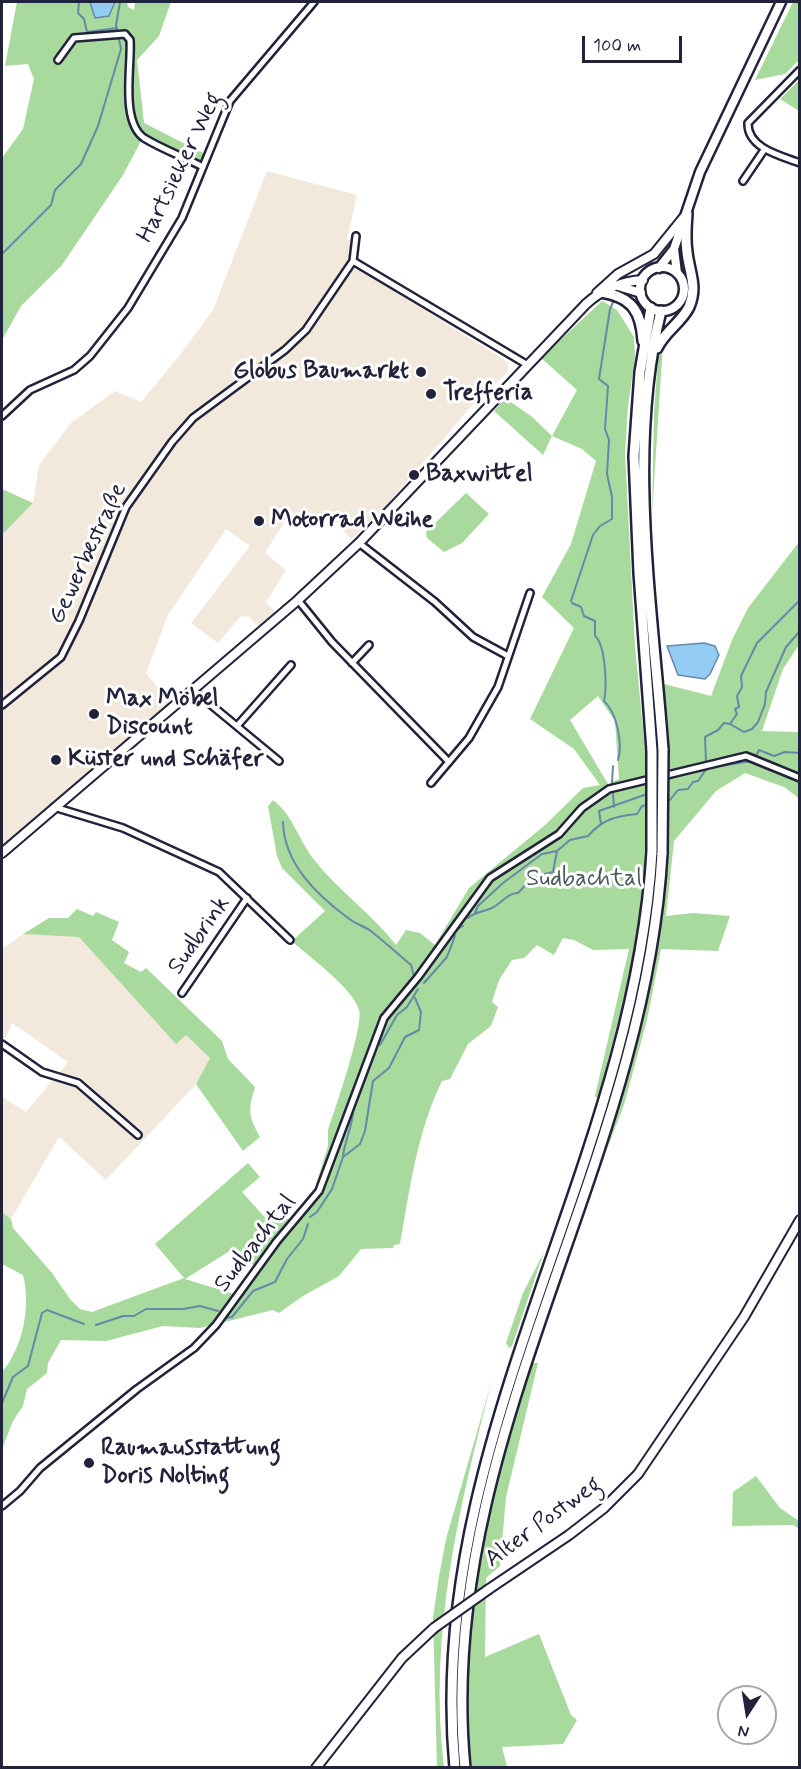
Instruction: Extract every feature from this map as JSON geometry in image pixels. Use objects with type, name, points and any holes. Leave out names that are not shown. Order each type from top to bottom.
[{"type":"highway","points":[[651,367],[662,337],[683,317],[693,295],[693,273],[687,254],[687,214]]},
{"type":"highway","points":[[599,294],[625,299],[633,307],[639,317],[643,350]]},
{"type":"highway","points":[[465,1767],[462,1694],[464,1646],[470,1588],[483,1510],[512,1399],[624,1067],[650,957],[663,750],[646,513],[645,461],[656,310]]},
{"type":"highway","points":[[455,1767],[451,1697],[453,1648],[458,1597],[473,1508],[503,1397],[615,1065],[640,956],[657,852],[635,502],[636,409],[643,350],[656,310]]},
{"type":"main road","points":[[641,293],[643,280],[650,272],[659,268],[674,249],[700,172],[781,2]]},
{"type":"main road","points":[[2,853],[298,600],[359,543],[526,364],[599,294],[613,277],[654,254],[687,214]]},
{"type":"main road","points":[[618,286],[641,293],[656,310],[677,305],[683,295],[683,283],[677,273],[674,249]]},
{"type":"main road","points":[[659,268],[677,273]]},
{"type":"main road","points":[[599,294],[629,281],[643,280]]},
{"type":"main road","name":"Alter Postweg","points":[[316,1767],[402,1658],[434,1628],[578,1528],[604,1508],[638,1474],[744,1317],[800,1220]]},
{"type":"street","name":"Hartsieker Weg","points":[[2,416],[30,390],[74,370],[90,356],[128,308],[182,218],[230,101],[314,2]]},
{"type":"street","points":[[58,60],[74,38],[125,34],[130,40],[132,59],[129,111],[142,136],[203,167]]},
{"type":"street","points":[[800,70],[748,123],[748,129],[764,150],[800,163]]},
{"type":"street","points":[[743,181],[764,150]]},
{"type":"street","name":"Gewerbestraße","points":[[2,705],[61,657],[79,621],[126,507],[172,442],[193,418],[285,350],[306,330],[353,261],[356,236]]},
{"type":"street","points":[[353,261],[526,364]]},
{"type":"street","points":[[359,543],[435,602],[473,637],[508,656]]},
{"type":"street","points":[[431,783],[469,738],[498,687],[530,593]]},
{"type":"street","points":[[298,600],[352,663],[449,762]]},
{"type":"street","points":[[352,663],[369,645]]},
{"type":"street","points":[[237,726],[291,665]]},
{"type":"street","points":[[193,690],[279,761]]},
{"type":"street","name":"Sudbachtal","points":[[2,1506],[20,1491],[40,1468],[137,1389],[194,1348],[216,1325],[272,1248],[319,1191],[384,1018],[418,977],[478,891],[506,866],[559,834],[582,808],[609,789],[638,780],[746,756],[800,778]]},
{"type":"street","points":[[54,807],[123,828],[219,873],[290,940]]},
{"type":"street","name":"Sudbrink","points":[[182,993],[247,898]]},
{"type":"street","points":[[2,1044],[42,1072],[78,1083],[138,1135]]},
{"type":"shaded area","points":[[267,171],[357,195],[347,239],[352,241],[347,262],[508,362],[508,371],[478,403],[475,402],[378,515],[351,539],[333,518],[317,517],[316,521],[289,514],[265,553],[286,570],[266,602],[275,612],[259,627],[249,617],[241,616],[218,643],[191,623],[250,546],[226,529],[168,615],[146,673],[170,703],[2,848],[2,535],[33,503],[39,465],[71,423],[115,391],[141,402],[213,310]]},
{"type":"shaded area","points":[[23,934],[79,936],[176,1043],[186,1034],[210,1058],[196,1084],[106,1180],[59,1137],[11,1219],[2,1212],[2,1097],[26,1112],[68,1062],[12,1023],[6,1038],[2,1038],[2,949]]},
{"type":"green space","points":[[17,2],[90,2],[90,5],[112,11],[115,2],[127,2],[128,7],[134,10],[135,2],[171,2],[159,36],[137,60],[144,123],[205,154],[201,164],[142,139],[123,175],[62,265],[21,306],[2,340],[2,158],[23,129],[34,79],[28,64],[5,66]]},
{"type":"green space","points":[[793,2],[799,2],[799,60],[785,74],[755,80]]},
{"type":"green space","points":[[799,80],[799,111],[780,99]]},
{"type":"green space","points":[[602,301],[617,310],[634,337],[635,357],[628,406],[625,453],[635,646],[648,781],[670,776],[664,684],[711,696],[732,640],[748,608],[799,542],[799,645],[783,669],[762,731],[799,732],[800,799],[784,787],[745,773],[716,791],[674,841],[666,916],[693,913],[730,916],[718,951],[661,949],[647,1020],[624,1105],[590,1193],[628,1069],[656,958],[668,853],[646,855],[635,954],[598,1099],[595,1096],[629,949],[593,950],[574,940],[563,938],[554,955],[537,945],[524,958],[512,960],[499,980],[492,1002],[498,1007],[491,1026],[468,1044],[450,1079],[442,1081],[433,1100],[420,1140],[400,1244],[394,1245],[393,1248],[361,1249],[339,1276],[303,1296],[279,1313],[273,1310],[200,1328],[163,1326],[106,1341],[61,1340],[48,1363],[47,1373],[27,1389],[23,1406],[13,1421],[2,1449],[2,1372],[20,1339],[26,1300],[23,1275],[2,1264],[2,1212],[11,1219],[13,1228],[52,1273],[70,1299],[80,1309],[92,1312],[184,1278],[155,1244],[248,1163],[260,1177],[242,1192],[268,1221],[294,1218],[318,1189],[316,1184],[328,1146],[328,1130],[353,1049],[359,1010],[355,1001],[340,983],[292,941],[325,911],[282,868],[277,856],[268,806],[273,800],[286,813],[315,861],[396,945],[406,930],[420,933],[435,945],[469,888],[545,825],[583,788],[600,785],[574,749],[530,719],[574,628],[542,597],[571,544],[596,461],[582,449],[552,436],[577,390],[541,358]],"holes":[[[598,696],[615,721],[619,779],[608,784],[570,720]],[[233,1249],[257,1268],[241,1291],[234,1294],[185,1279]]]},
{"type":"green space","points":[[663,344],[652,514],[654,411],[659,348]]},
{"type":"green space","points":[[505,398],[531,416],[552,436],[543,455],[494,411]]},
{"type":"green space","points":[[2,489],[33,503],[2,535]]},
{"type":"green space","points":[[466,493],[489,514],[462,543],[444,552],[427,538],[426,532]]},
{"type":"green space","points":[[77,909],[93,916],[96,912],[119,922],[112,940],[129,952],[124,963],[141,972],[146,968],[222,1041],[228,1059],[255,1087],[250,1112],[260,1137],[243,1151],[196,1084],[210,1058],[186,1035],[176,1044],[79,937],[23,934],[49,918],[68,918]]},
{"type":"green space","points":[[544,1252],[512,1346],[509,1348],[506,1343],[523,1293]]},
{"type":"green space","points":[[532,1363],[538,1363],[506,1497],[500,1566],[486,1578],[485,1657],[539,1634],[571,1715],[577,1720],[563,1744],[502,1747],[507,1767],[472,1768],[468,1696],[469,1660],[477,1588],[504,1452],[516,1406]]},
{"type":"green space","points":[[492,1380],[458,1523],[443,1620],[440,1718],[444,1767],[437,1767],[433,1618],[446,1539]]},
{"type":"green space","points":[[756,1476],[780,1508],[799,1521],[799,1529],[793,1525],[732,1526],[733,1492]]},
{"type":"water","points":[[90,2],[115,2],[109,16],[95,18]]},
{"type":"water","points":[[704,643],[715,646],[719,655],[710,674],[705,679],[678,675],[667,646]]},
{"type":"waterway","points":[[79,2],[78,13],[84,19],[87,32],[117,28]]},
{"type":"waterway","points":[[2,254],[51,205],[55,190],[81,164],[98,126],[121,49],[116,25],[120,2]]},
{"type":"waterway","points":[[571,601],[593,535],[600,526],[612,519],[612,497],[607,474],[609,440],[605,429],[608,386],[599,379],[610,309],[615,298]]},
{"type":"waterway","points":[[706,761],[705,737],[718,730],[724,723],[730,724],[737,714],[735,709],[739,707],[737,696],[742,687],[741,676],[757,643],[800,600]]},
{"type":"waterway","points":[[572,603],[581,607],[584,616],[595,621],[595,636],[599,641],[605,667],[604,701],[612,713],[619,737],[618,760]]},
{"type":"waterway","points":[[730,724],[744,732],[752,729],[758,722],[765,704],[766,692],[786,647],[800,631]]},
{"type":"waterway","points":[[756,756],[759,750],[774,756],[785,752],[800,753]]},
{"type":"waterway","points":[[708,768],[752,761]]},
{"type":"waterway","points":[[612,783],[613,766]]},
{"type":"waterway","points":[[664,801],[670,800],[678,790],[688,789],[693,782],[698,781],[707,768]]},
{"type":"waterway","points":[[613,793],[614,807]]},
{"type":"waterway","points":[[601,824],[599,811],[647,794]]},
{"type":"waterway","points":[[475,913],[478,906],[503,883],[542,854],[557,851],[570,840],[588,836],[598,826],[610,820],[637,814],[642,806],[650,804]]},
{"type":"waterway","points":[[283,822],[289,851],[296,865],[314,889],[336,909],[369,930],[411,965],[414,976]]},
{"type":"waterway","points":[[468,918],[518,893],[533,877],[553,872],[557,851]]},
{"type":"waterway","points":[[458,929],[463,926]]},
{"type":"waterway","points":[[424,983],[447,957],[455,936]]},
{"type":"waterway","points":[[380,1045],[397,1015],[407,1007],[418,989]]},
{"type":"waterway","points":[[310,1217],[317,1212],[332,1189],[343,1157],[360,1144],[365,1131],[373,1081],[389,1068],[405,1037],[419,1030],[421,1012],[415,998]]},
{"type":"waterway","points":[[356,1102],[375,1052]]},
{"type":"waterway","points":[[343,1156],[353,1110]]},
{"type":"waterway","points":[[225,1318],[232,1317],[253,1291],[275,1282],[287,1259],[303,1239],[308,1224]]},
{"type":"waterway","points":[[96,1325],[123,1316],[134,1316],[146,1309],[183,1309],[200,1306],[218,1311]]},
{"type":"waterway","points":[[2,1403],[13,1377],[28,1366],[42,1313],[47,1310],[84,1324]]},
{"type":"place","name":"Globus Baumarkt","points":[[421,372]]},
{"type":"place","name":"Trefferia","points":[[431,394]]},
{"type":"place","name":"Baxwittel","points":[[414,475]]},
{"type":"place","name":"Motorrad Weihe","points":[[259,521]]},
{"type":"place","name":"Max Möbel Discount","points":[[94,714]]},
{"type":"place","name":"Küster und Schäfer","points":[[56,760]]},
{"type":"place","name":"Raumausstattung Doris Nolting","points":[[89,1463]]}]
